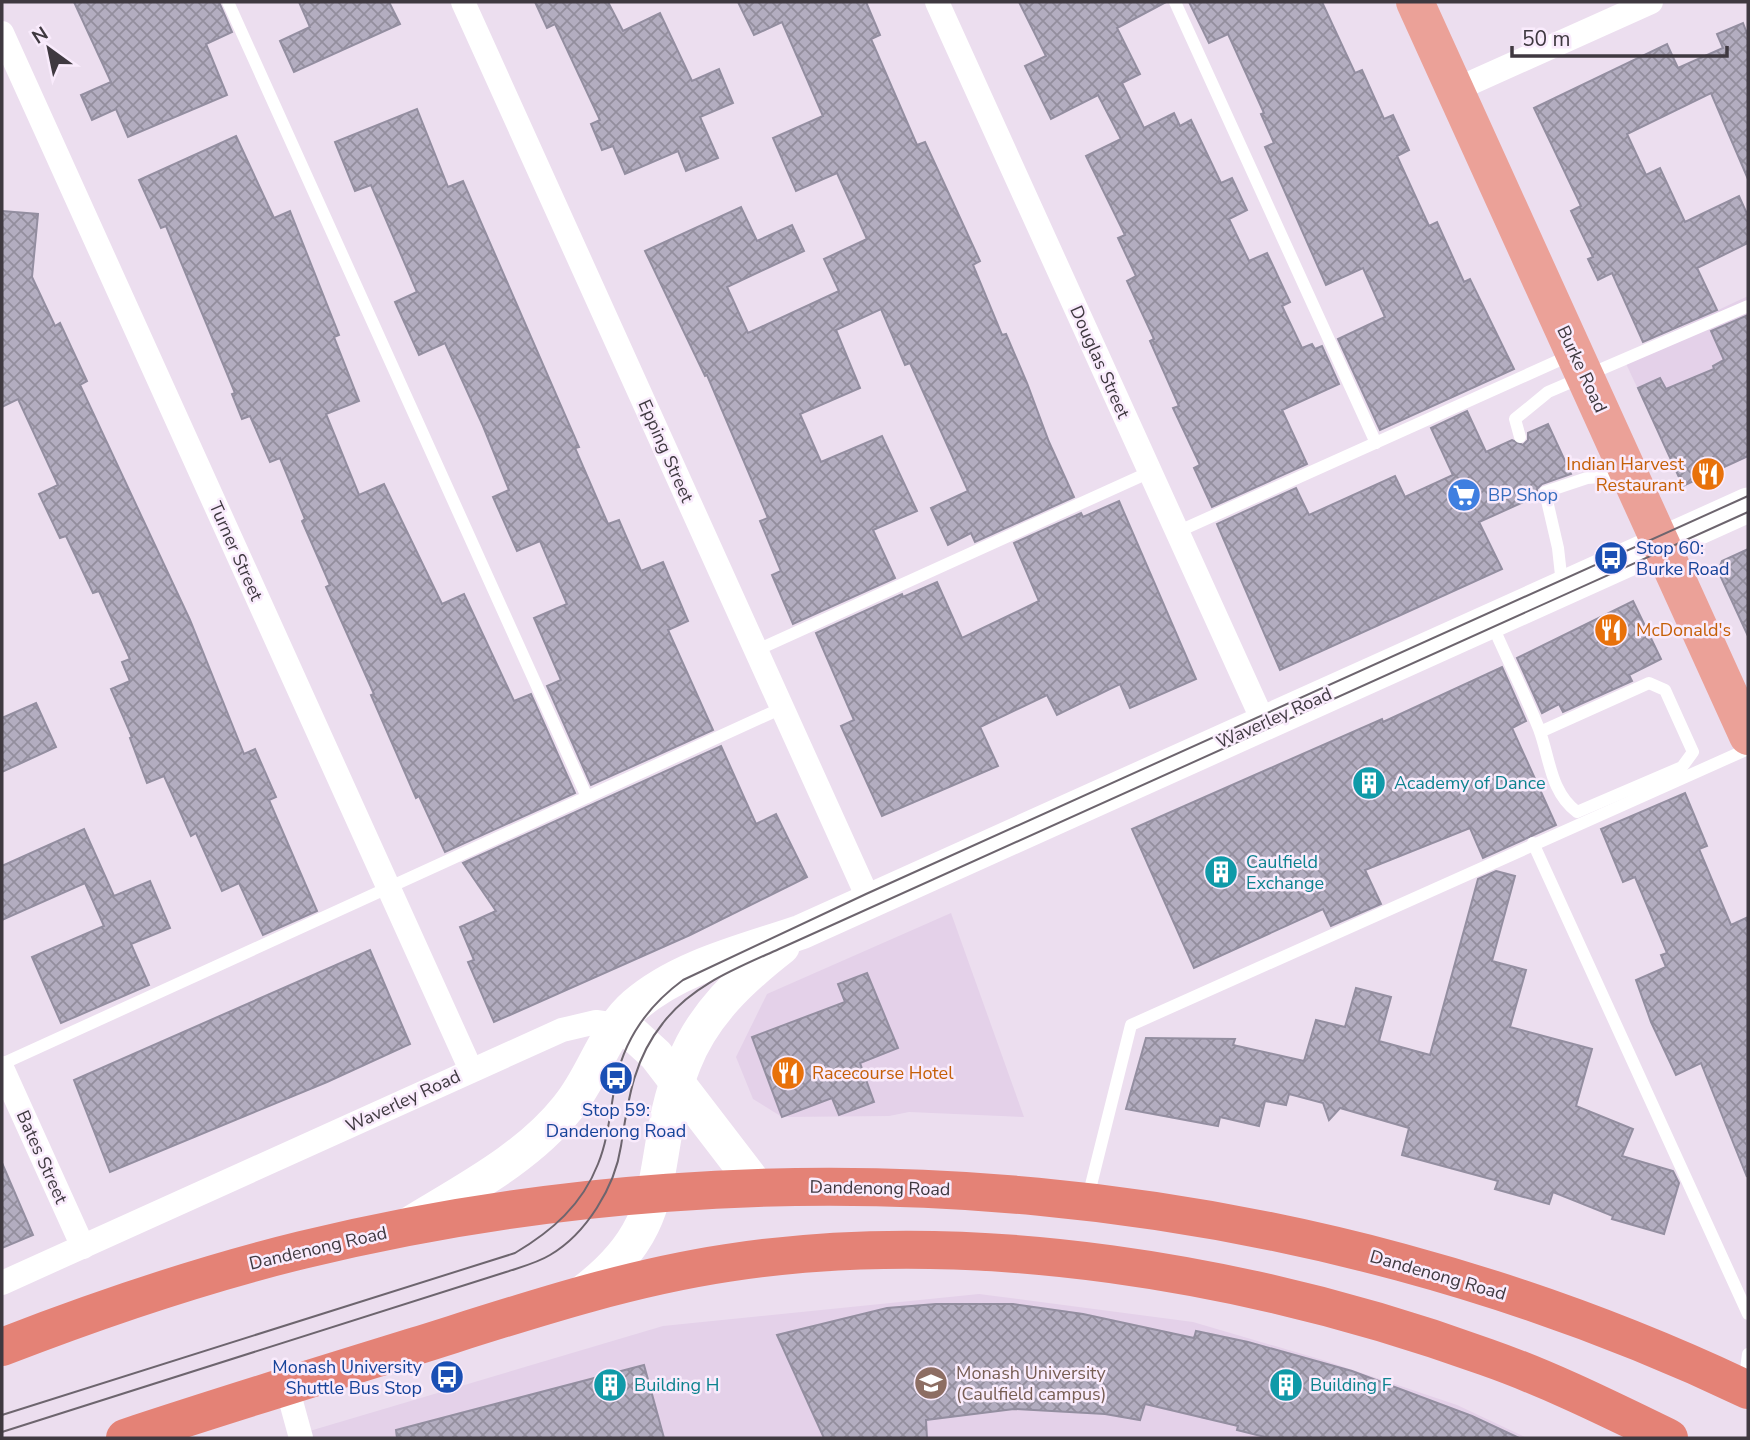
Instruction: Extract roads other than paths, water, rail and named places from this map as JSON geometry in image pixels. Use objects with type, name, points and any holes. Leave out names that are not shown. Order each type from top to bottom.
[{"type":"highway","name":"Dandenong Road","points":[[2,1347],[153,1292],[232,1268],[405,1227],[534,1205],[656,1194],[758,1188],[891,1186],[1087,1201],[1212,1219],[1314,1241],[1413,1266],[1746,1377]]},
{"type":"highway","points":[[125,1438],[643,1279],[726,1263],[827,1252],[964,1251],[1073,1261],[1156,1273],[1321,1305],[1490,1358],[1669,1438]]},
{"type":"main road","name":"Burke Road","points":[[1415,2],[1748,736]]},
{"type":"main road","name":"Waverley Road","points":[[617,1025],[634,1006],[664,986],[722,960],[801,932],[1748,505]]},
{"type":"main road","name":"Waverley Road","points":[[575,1298],[603,1277],[626,1254],[640,1232],[656,1194],[669,1108],[695,1039],[736,986],[801,932]]},
{"type":"main road","points":[[405,1227],[501,1166],[550,1128],[581,1091],[617,1025],[647,1045],[758,1188]]},
{"type":"street","name":"Epping Street","points":[[463,2],[869,900]]},
{"type":"street","name":"Douglas Street","points":[[937,2],[1264,723]]},
{"type":"street","points":[[1455,90],[1651,2]]},
{"type":"street","name":"Turner Street","points":[[2,33],[471,1070]]},
{"type":"street","name":"Waverley Road","points":[[2,1283],[562,1030],[596,1022],[617,1025]]},
{"type":"street","name":"Bates Street","points":[[3,1073],[83,1247]]},
{"type":"street","points":[[287,1387],[301,1438]]},
{"type":"lane","points":[[228,2],[587,797]]},
{"type":"lane","points":[[1175,2],[1376,443]]},
{"type":"lane","points":[[1177,532],[1376,443],[1580,365],[1748,306]]},
{"type":"lane","points":[[1520,437],[1515,419],[1580,365]]},
{"type":"lane","points":[[757,650],[1150,472]]},
{"type":"lane","points":[[1563,588],[1558,548],[1545,492],[1587,478],[1630,474]]},
{"type":"lane","points":[[1490,621],[1540,732],[1548,766],[1566,804],[1577,812],[1682,767],[1693,752],[1665,690],[1649,683],[1540,732]]},
{"type":"lane","points":[[3,1073],[390,889],[782,708]]},
{"type":"lane","points":[[1087,1201],[1131,1024],[1748,749]]},
{"type":"lane","points":[[1533,843],[1748,1314]]},
{"type":"tram line","points":[[2,1415],[515,1253],[553,1226],[583,1192],[602,1154],[616,1080],[625,1050],[649,1012],[683,980],[866,894],[1748,496]]},
{"type":"tram line","points":[[2,1432],[545,1258],[575,1235],[597,1208],[618,1162],[629,1097],[638,1066],[663,1023],[687,998],[701,988],[747,963],[1748,512]]},
{"type":"place","name":"Indian Harvest Restaurant","points":[[1708,474]]},
{"type":"place","name":"BP Shop","points":[[1464,495]]},
{"type":"place","name":"Stop 60: Burke Road","points":[[1611,558]]},
{"type":"place","name":"McDonald's","points":[[1611,630]]},
{"type":"place","name":"Academy of Dance","points":[[1369,783]]},
{"type":"place","name":"Caulfield Exchange","points":[[1221,872]]},
{"type":"place","name":"Racecourse Hotel","points":[[788,1073]]},
{"type":"place","name":"Stop 59: Dandenong Road","points":[[616,1078]]},
{"type":"place","name":"Monash University Shuttle Bus Stop","points":[[447,1377]]},
{"type":"place","name":"Monash University (Caulfield campus)","points":[[931,1383]]},
{"type":"place","name":"Building H","points":[[610,1385]]},
{"type":"place","name":"Building F","points":[[1286,1385]]}]
